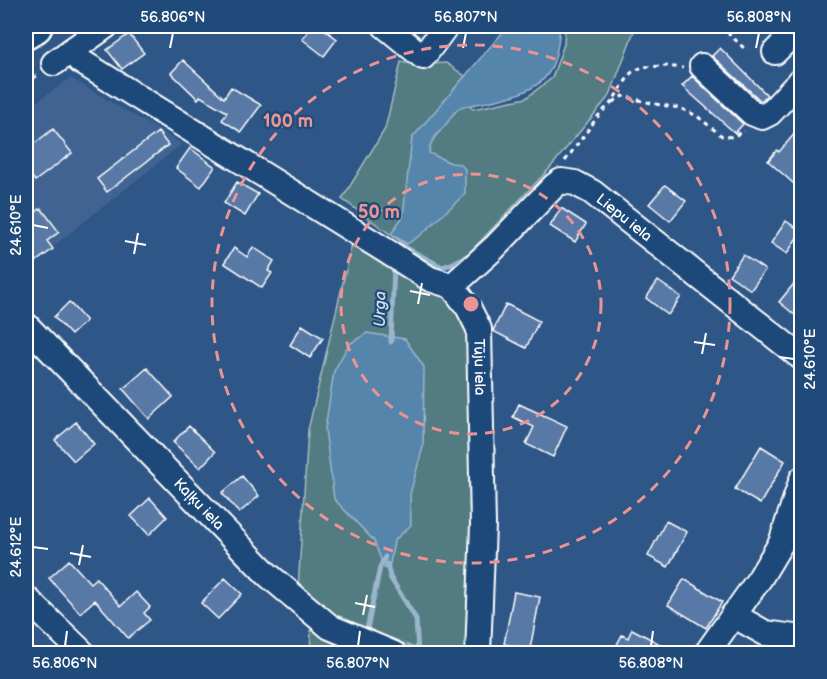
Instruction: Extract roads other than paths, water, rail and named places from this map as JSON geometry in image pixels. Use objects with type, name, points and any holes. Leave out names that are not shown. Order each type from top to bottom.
[{"type":"highway","points":[[26,32],[35,26]]},
{"type":"street","points":[[106,26],[63,57],[80,61],[430,279],[452,286]]},
{"type":"street","points":[[385,26],[423,57],[446,26]]},
{"type":"street","points":[[775,51],[801,26]]},
{"type":"street","points":[[702,66],[752,113],[762,117],[770,112],[801,79]]},
{"type":"street","name":"Liepu iela","points":[[452,286],[494,248],[546,193],[561,181],[575,183],[592,192],[801,358]]},
{"type":"street","name":"Tūju iela","points":[[452,286],[468,307],[479,329],[483,525],[478,654]]},
{"type":"street","name":"Kaļķu iela","points":[[26,325],[267,574],[330,627],[386,650]]},
{"type":"street","points":[[706,654],[760,578],[781,543],[801,479]]},
{"type":"street","points":[[26,598],[84,654]]},
{"type":"street","points":[[733,615],[765,633],[801,638]]},
{"type":"waterway","points":[[399,244],[442,267],[457,263],[467,257]]},
{"type":"waterway","name":"Urga","points":[[391,342],[394,265]]},
{"type":"waterway","points":[[366,634],[380,567],[385,557]]},
{"type":"waterway","name":"Urga","points":[[387,564],[390,577],[416,619],[418,654]]}]
